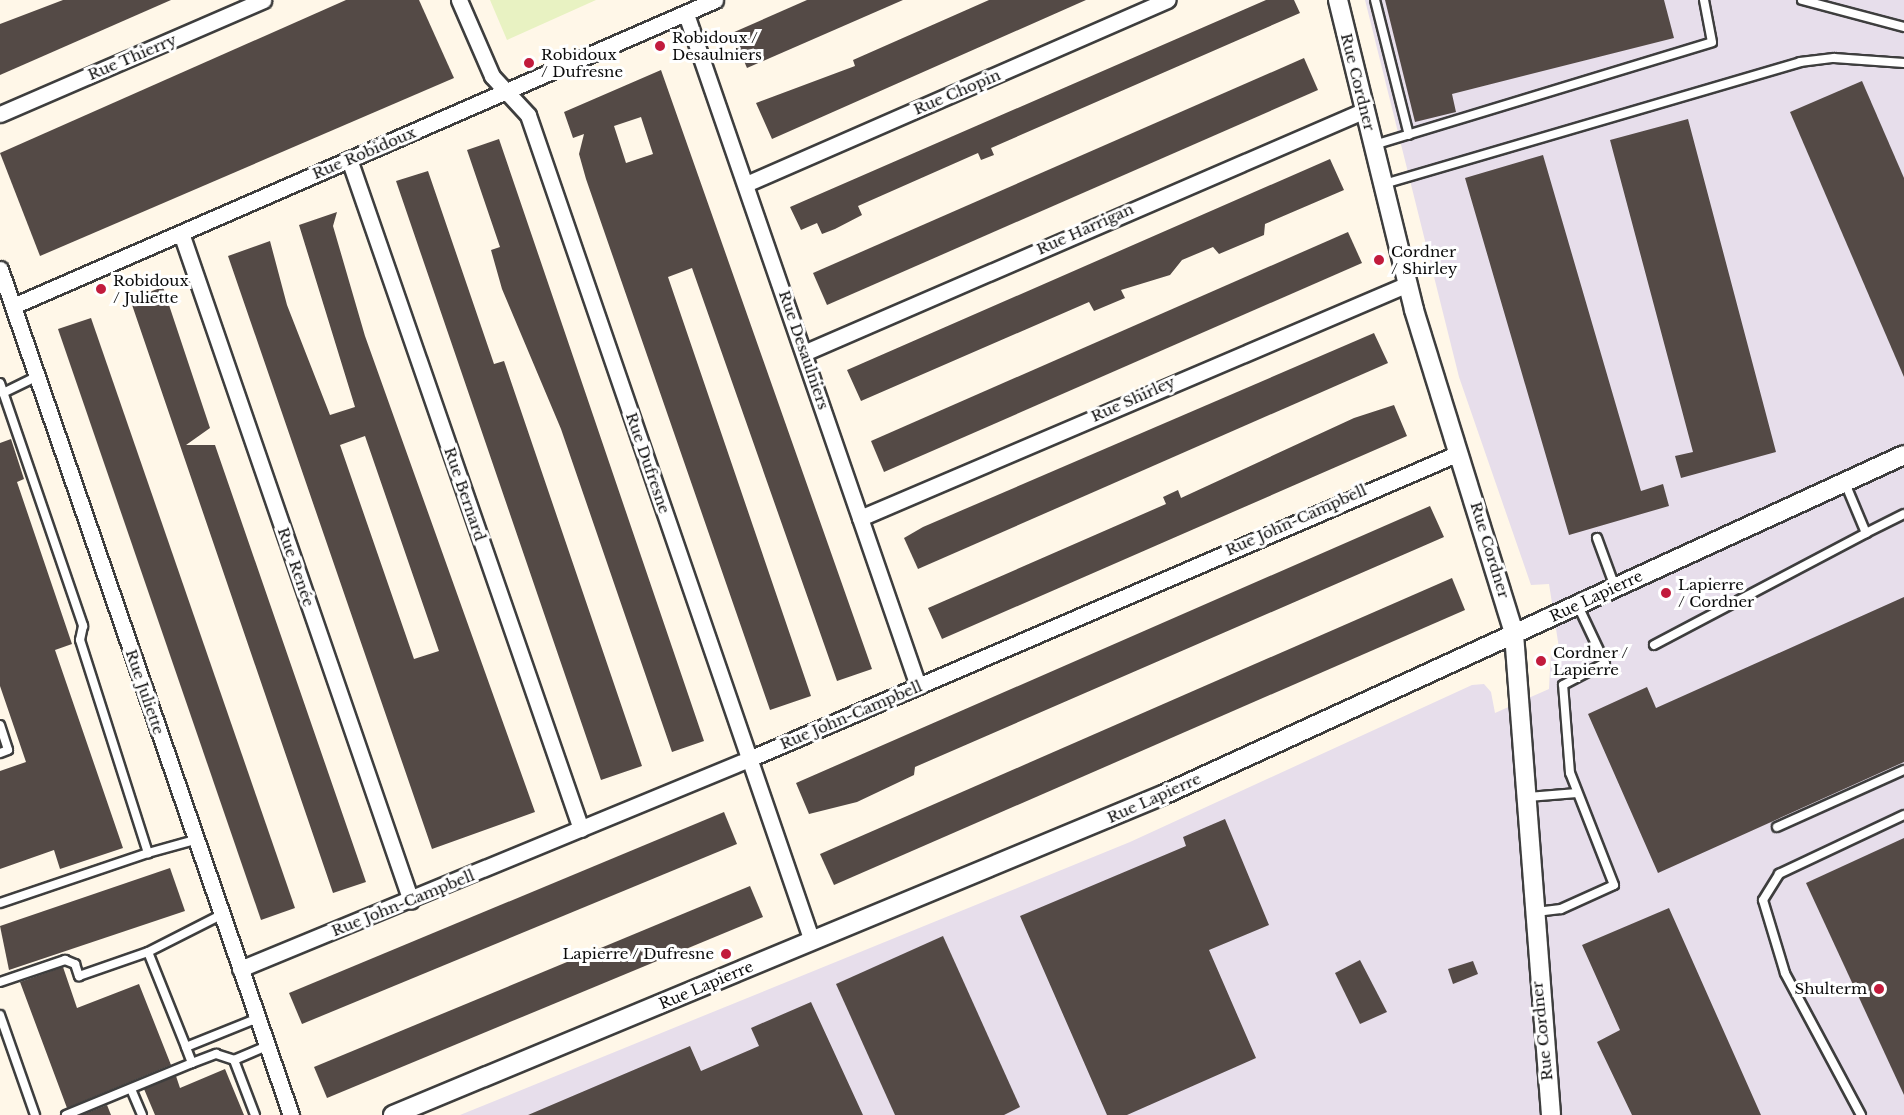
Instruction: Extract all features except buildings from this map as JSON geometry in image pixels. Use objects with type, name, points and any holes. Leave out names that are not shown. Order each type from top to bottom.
[{"type":"street","name":"Rue Thierry","points":[[0,114],[263,0]]},
{"type":"street","name":"Rue Dufresne","points":[[459,0],[492,76],[528,115],[812,941]]},
{"type":"street","name":"Rue Robidoux","points":[[13,306],[715,0]]},
{"type":"street","name":"Rue Chopin","points":[[746,184],[1168,0]]},
{"type":"street","name":"Rue Cordner","points":[[1338,0],[1408,284],[1514,634],[1527,797],[1532,912],[1551,1115]]},
{"type":"street","name":"Rue Desaulniers","points":[[686,14],[806,352],[918,686]]},
{"type":"street","name":"Rue Harrigan","points":[[806,352],[1365,110]]},
{"type":"street","name":"Rue Bernard","points":[[349,159],[581,829]]},
{"type":"street","name":"Rue Renée","points":[[181,233],[411,901]]},
{"type":"street","name":"Rue Juliette","points":[[0,269],[3,287],[13,306],[38,376],[291,1115]]},
{"type":"street","name":"Rue Shirley","points":[[860,518],[1408,284]]},
{"type":"street","name":"Rue John-Campbell","points":[[240,969],[411,901],[749,759],[1459,453]]},
{"type":"street","name":"Rue Lapierre","points":[[393,1115],[1163,795],[1904,455]]},
{"type":"lane","points":[[1376,0],[1408,135]]},
{"type":"lane","points":[[1374,145],[1712,42],[1704,0]]},
{"type":"lane","points":[[1802,0],[1904,27]]},
{"type":"lane","points":[[1819,6],[1826,0]]},
{"type":"lane","points":[[1384,184],[1800,62],[1834,58],[1904,63]]},
{"type":"lane","points":[[3,393],[38,376]]},
{"type":"lane","points":[[0,383],[83,626],[80,640],[148,852]]},
{"type":"lane","points":[[0,412],[9,409]]},
{"type":"lane","points":[[1845,482],[1866,533]]},
{"type":"lane","points":[[1654,645],[1904,514]]},
{"type":"lane","points":[[1597,538],[1616,587]]},
{"type":"lane","points":[[1532,912],[1561,909],[1614,885],[1570,773],[1563,686],[1605,663],[1577,605]]},
{"type":"lane","points":[[0,725],[8,750],[0,753]]},
{"type":"lane","points":[[1777,827],[1904,770]]},
{"type":"lane","points":[[1527,797],[1577,793]]},
{"type":"lane","points":[[1861,1115],[1785,973],[1763,900],[1779,874],[1904,815]]},
{"type":"lane","points":[[0,903],[148,852],[195,840]]},
{"type":"lane","points":[[0,982],[65,960],[75,964],[79,976],[148,952],[221,915]]},
{"type":"lane","points":[[148,952],[192,1063]]},
{"type":"lane","points":[[0,1015],[35,1115]]},
{"type":"lane","points":[[186,1047],[258,1018]]},
{"type":"lane","points":[[210,1038],[216,1054]]},
{"type":"lane","points":[[66,1115],[216,1054],[234,1060],[267,1046]]},
{"type":"lane","points":[[234,1060],[255,1115]]},
{"type":"lane","points":[[131,1089],[142,1115]]},
{"type":"shaded area","points":[[1365,0],[1904,0],[1904,1115],[460,1115],[1130,842],[1472,685],[1484,684],[1491,692],[1495,713],[1549,689],[1551,651],[1559,648],[1549,584],[1531,585],[1459,377]]},
{"type":"green space","points":[[490,0],[596,0],[507,40]]},
{"type":"place","name":"Robidoux / Desaulniers","points":[[660,46]]},
{"type":"place","name":"Robidoux / Dufresne","points":[[529,63]]},
{"type":"place","name":"Cordner / Shirley","points":[[1379,260]]},
{"type":"place","name":"Robidoux / Juliette","points":[[101,289]]},
{"type":"place","name":"Lapierre / Cordner","points":[[1666,593]]},
{"type":"place","name":"Cordner / Lapierre","points":[[1541,661]]},
{"type":"place","name":"Lapierre / Dufresne","points":[[726,954]]},
{"type":"place","name":"Shulterm","points":[[1879,989]]}]
